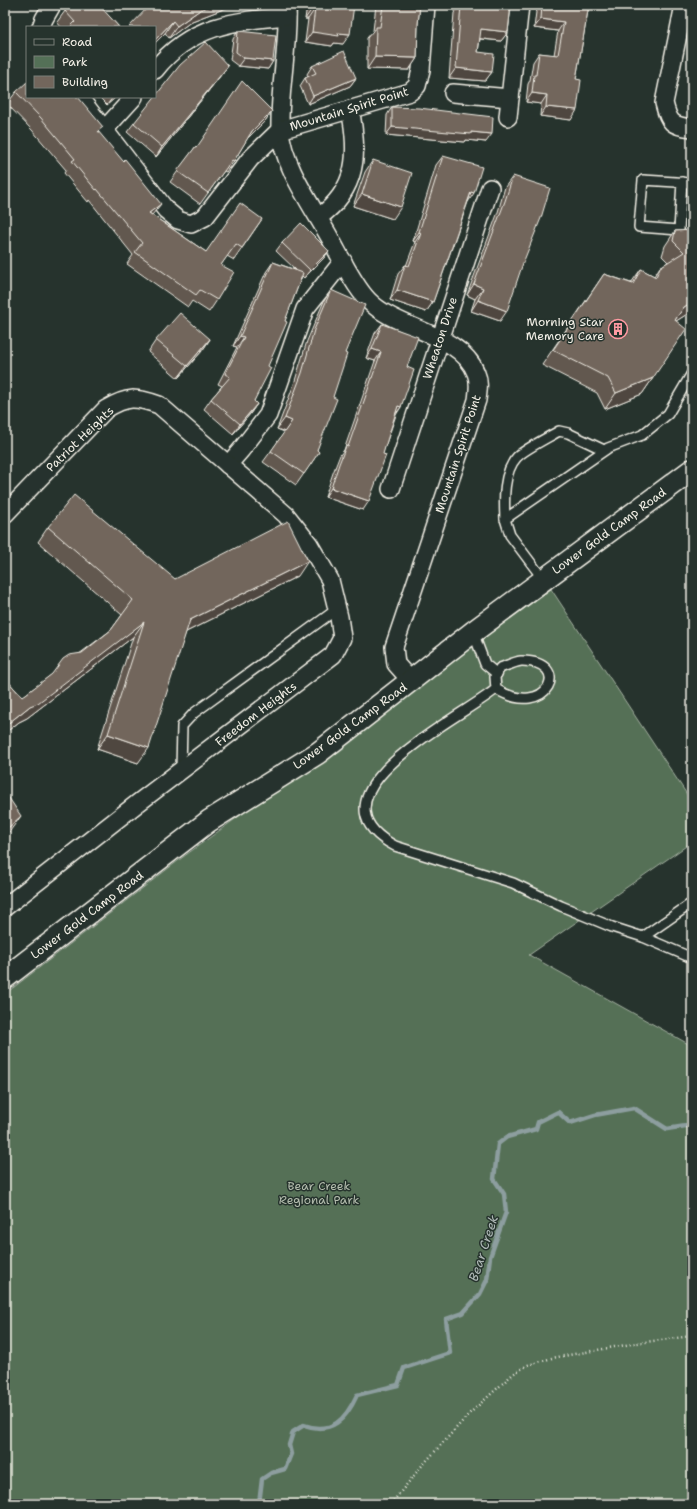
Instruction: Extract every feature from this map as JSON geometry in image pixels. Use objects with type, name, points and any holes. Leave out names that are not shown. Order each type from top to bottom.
[{"type":"street","points":[[41,26],[52,5]]},
{"type":"street","name":"Mountain Spirit Point","points":[[280,130],[410,92],[417,86],[421,70],[426,5]]},
{"type":"street","points":[[508,117],[520,5]]},
{"type":"street","points":[[684,5],[664,103],[668,118],[676,126],[692,128]]},
{"type":"street","points":[[156,69],[181,44],[210,29],[287,10]]},
{"type":"street","name":"Mountain Spirit Point","points":[[287,10],[288,30],[280,130],[292,170],[343,261],[367,299],[378,309],[440,339],[468,360],[476,373],[479,387],[477,400],[394,647],[396,664],[411,681]]},
{"type":"street","points":[[453,94],[510,98]]},
{"type":"street","points":[[80,98],[166,210],[178,220],[191,224],[205,217],[250,159],[280,130]]},
{"type":"street","points":[[104,130],[133,98]]},
{"type":"street","points":[[318,217],[331,209],[338,200],[347,187],[353,171],[355,146],[350,109]]},
{"type":"street","name":"Wheaton Drive","points":[[391,489],[490,188]]},
{"type":"street","points":[[234,470],[241,450],[268,415],[305,309],[343,261]]},
{"type":"street","name":"Patriot Heights","points":[[5,514],[106,409],[122,399],[140,399],[158,405],[234,470]]},
{"type":"street","name":"Freedom Heights","points":[[5,907],[181,770],[333,655],[342,638],[338,609],[330,580],[310,544],[286,515],[234,470]]},
{"type":"street","name":"Lower Gold Camp Road","points":[[5,978],[209,821],[318,753],[473,632],[692,470]]},
{"type":"lane","points":[[682,182],[679,230],[639,227],[643,180],[682,182],[692,183]]},
{"type":"lane","points":[[505,519],[604,450],[642,435],[668,414],[692,373]]},
{"type":"lane","points":[[543,580],[510,535],[505,519],[504,500],[509,473],[517,457],[559,431],[568,433],[604,450]]},
{"type":"lane","points":[[181,770],[182,726],[194,713],[338,609]]},
{"type":"lane","points":[[473,632],[485,664],[497,674]]},
{"type":"lane","points":[[519,661],[535,663],[544,667],[551,674],[551,683],[538,696],[528,699],[505,695],[496,689],[495,678],[500,668],[519,661]]},
{"type":"lane","points":[[496,689],[482,701],[414,744],[378,776],[365,799],[365,810],[371,825],[383,839],[395,846],[513,883],[605,924],[643,937],[692,958]]},
{"type":"lane","points":[[643,937],[692,903]]},
{"type":"path","points":[[391,1504],[420,1468],[469,1414],[513,1374],[528,1365],[552,1358],[636,1343],[692,1336]]},
{"type":"green space","name":"Bear Creek Regional Park","points":[[551,589],[692,802],[692,842],[529,955],[692,1046],[692,1504],[5,1504],[5,994],[183,857]]},
{"type":"building","points":[[71,5],[102,5],[100,6],[118,26],[71,26],[75,22],[65,11]]},
{"type":"building","points":[[150,5],[212,5],[200,10],[177,26],[173,21],[156,39],[156,26],[130,26]]},
{"type":"building","points":[[313,5],[354,5],[350,34],[338,33],[339,36],[312,32],[315,9],[312,9]]},
{"type":"building","points":[[383,5],[420,5],[417,58],[375,57],[376,27],[380,27]]},
{"type":"building","points":[[461,5],[511,5],[508,32],[481,29],[478,52],[494,54],[492,72],[456,68]]},
{"type":"building","points":[[542,5],[589,5],[576,79],[581,80],[577,110],[546,107],[547,95],[532,93],[539,53],[558,55],[564,22],[541,19]]},
{"type":"building","points":[[238,31],[276,35],[273,61],[244,58],[236,52]]},
{"type":"building","points":[[206,42],[228,66],[162,147],[134,123],[154,98],[156,98],[156,95],[180,65]]},
{"type":"building","points":[[344,51],[356,78],[313,96],[305,78],[316,73],[312,66]]},
{"type":"building","points":[[242,81],[272,111],[252,131],[234,161],[232,160],[208,193],[177,171],[196,146],[197,147]]},
{"type":"building","points":[[26,83],[26,98],[79,98],[103,127],[98,131],[123,161],[125,159],[161,204],[149,213],[206,252],[240,203],[262,219],[242,248],[236,244],[221,265],[234,272],[217,300],[200,290],[196,295],[135,252],[142,243],[72,161],[75,159],[41,118],[16,92]]},
{"type":"building","points":[[392,107],[419,108],[493,117],[492,134],[471,132],[471,134],[392,127]]},
{"type":"building","points":[[443,156],[482,167],[474,193],[471,192],[433,302],[397,290],[405,265],[409,266],[421,233],[419,232]]},
{"type":"building","points":[[373,160],[412,173],[401,207],[362,194]]},
{"type":"building","points":[[513,176],[550,188],[541,218],[523,263],[507,311],[478,300],[483,288],[474,284]]},
{"type":"building","points":[[301,223],[329,251],[310,270],[282,243]]},
{"type":"building","name":"Morning Star Memory Care","points":[[692,230],[692,302],[684,307],[675,320],[686,329],[653,378],[616,393],[608,378],[553,350],[604,274],[633,284],[641,269],[656,277],[660,267],[684,252],[673,241],[675,231]]},
{"type":"building","points":[[273,262],[303,273],[285,321],[287,322],[268,366],[271,368],[254,401],[257,404],[240,424],[211,399],[230,377],[225,374],[244,337],[240,336]]},
{"type":"building","points":[[331,290],[365,305],[345,353],[347,354],[333,397],[337,399],[317,450],[319,452],[304,474],[271,451],[292,421],[285,418],[302,373],[314,330]]},
{"type":"building","points":[[180,313],[210,339],[187,366],[156,340]]},
{"type":"building","points":[[382,324],[418,337],[407,367],[414,370],[401,407],[398,406],[383,454],[386,455],[369,501],[331,488],[346,446],[348,447],[381,352],[372,349]]},
{"type":"building","points":[[74,495],[175,579],[288,521],[308,561],[190,620],[149,748],[108,734],[144,622],[38,703],[30,706],[5,726],[5,678],[22,697],[52,674],[63,659],[69,655],[82,653],[111,630],[133,600],[48,527]]},
{"type":"building","points":[[5,792],[21,816],[7,829],[5,827]]},
{"type":"waterway","name":"Bear Creek","points":[[259,1504],[262,1479],[271,1473],[285,1469],[291,1454],[289,1445],[293,1432],[304,1425],[314,1428],[323,1428],[337,1423],[343,1418],[353,1404],[357,1395],[398,1385],[404,1368],[450,1353],[446,1319],[463,1313],[480,1294],[487,1280],[490,1257],[506,1212],[504,1194],[494,1179],[498,1144],[507,1137],[536,1129],[538,1122],[558,1112],[570,1123],[595,1115],[634,1108],[667,1129],[692,1125]]},
{"type":"place","name":"Morning Star Memory Care","points":[[618,329]]}]
